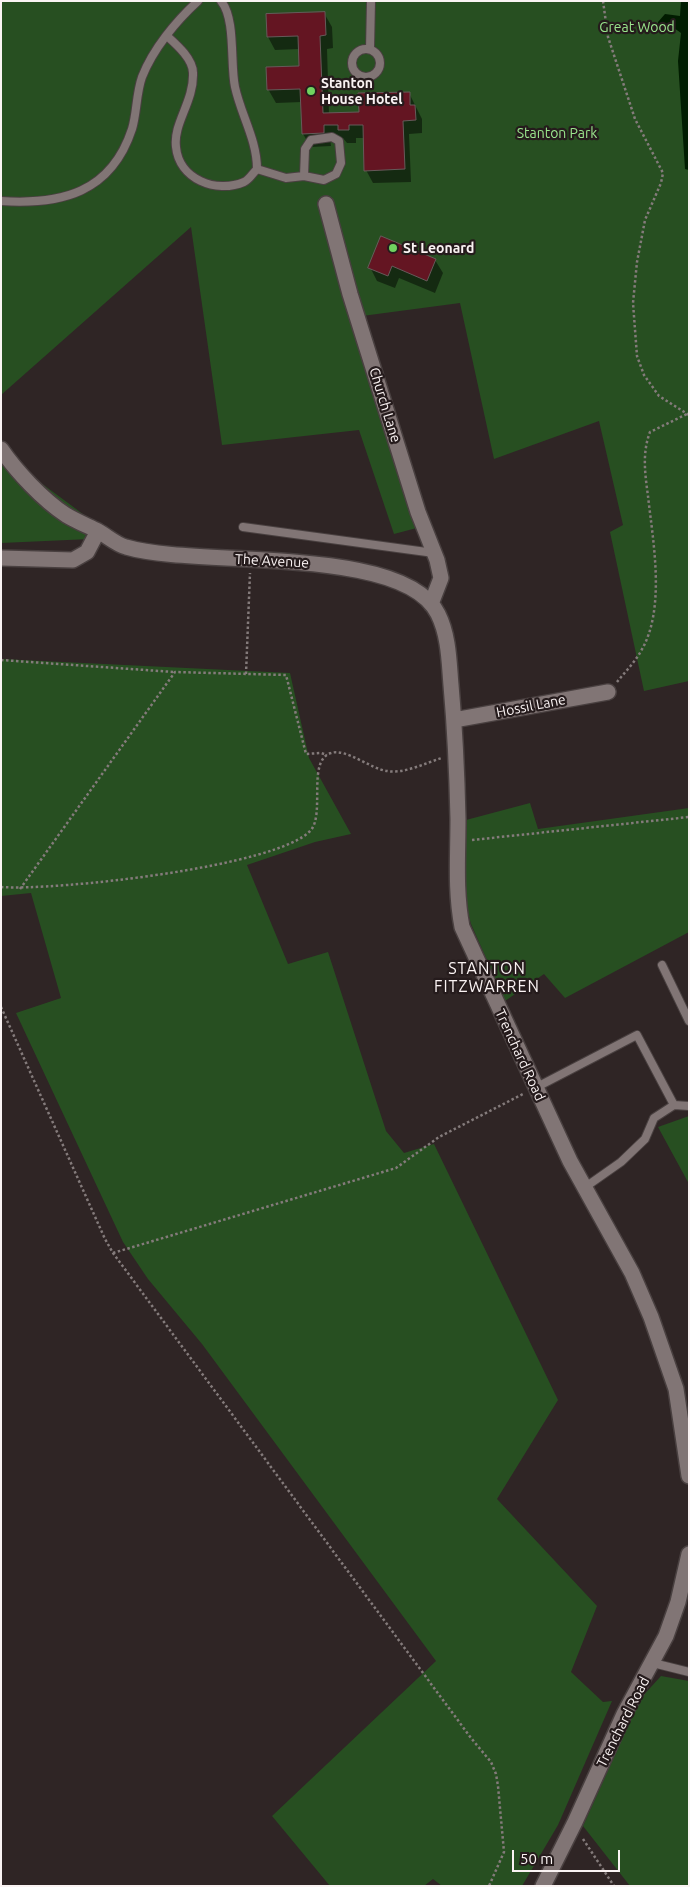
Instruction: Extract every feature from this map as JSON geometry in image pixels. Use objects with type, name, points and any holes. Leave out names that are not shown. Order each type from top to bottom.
[{"type":"street","name":"Church Lane","points":[[326,204],[350,294],[418,512],[434,553],[441,578],[434,608]]},
{"type":"street","name":"The Avenue","points":[[1,449],[28,481],[66,515],[125,547],[167,554],[322,564],[366,571],[398,582],[434,608]]},
{"type":"street","points":[[1,558],[73,560],[87,552],[98,531]]},
{"type":"street","name":"Trenchard Road","points":[[434,608],[446,640],[454,720],[457,891],[462,927],[535,1088],[584,1188],[632,1273],[651,1317],[670,1365],[684,1409],[689,1476]]},
{"type":"street","name":"Hossil Lane","points":[[454,720],[608,692]]},
{"type":"street","name":"Trenchard Road","points":[[543,1886],[575,1822],[624,1714],[666,1636],[678,1602],[689,1554]]},
{"type":"lane","points":[[1,200],[63,199],[84,190],[112,167],[127,142],[135,119],[142,78],[150,60],[167,36],[198,1]]},
{"type":"lane","points":[[167,36],[183,51],[193,71],[192,95],[176,131],[176,148],[183,168],[201,182],[223,187],[246,182],[257,168],[257,153],[243,117],[235,86],[231,40],[225,6],[221,1]]},
{"type":"lane","points":[[370,49],[371,1]]},
{"type":"lane","points":[[257,168],[286,178],[304,176],[324,180],[336,174],[341,163],[339,141],[332,137],[311,140],[305,149],[304,176]]},
{"type":"lane","points":[[244,527],[434,553]]},
{"type":"lane","points":[[662,965],[689,1021]]},
{"type":"lane","points":[[535,1088],[637,1035],[674,1105]]},
{"type":"lane","points":[[584,1188],[621,1162],[645,1139],[654,1118],[674,1105],[689,1106]]},
{"type":"lane","points":[[653,1663],[689,1672]]},
{"type":"path","points":[[603,1],[608,37],[635,120],[663,173],[661,183],[645,220],[637,262],[633,303],[636,356],[644,376],[658,396],[688,415]]},
{"type":"path","points":[[608,692],[641,651],[652,626],[656,570],[644,446],[650,432],[688,415]]},
{"type":"path","points":[[246,674],[250,560]]},
{"type":"path","points":[[1,660],[175,672],[286,676],[306,754],[322,753],[327,755],[339,752],[388,772],[397,772],[456,755]]},
{"type":"path","points":[[20,889],[175,672]]},
{"type":"path","points":[[1,887],[20,889],[115,881],[233,860],[292,842],[306,835],[314,825],[319,767],[327,755]]},
{"type":"path","points":[[457,840],[689,817]]},
{"type":"path","points":[[1,1007],[113,1253],[465,1731],[491,1762],[496,1774],[504,1852],[489,1886]]},
{"type":"path","points":[[113,1253],[396,1168],[444,1134],[535,1088]]},
{"type":"path","points":[[575,1822],[614,1886]]},
{"type":"green space","name":"Stanton Park","points":[[1,1],[689,1],[689,681],[644,691],[610,532],[623,525],[599,421],[494,459],[460,303],[362,316],[428,525],[394,534],[359,430],[222,445],[191,227],[1,395]]},
{"type":"green space","points":[[1,439],[33,477],[99,526],[90,539],[1,543]]},
{"type":"green space","points":[[1,659],[290,673],[309,758],[351,834],[315,842],[247,865],[288,964],[328,952],[386,1131],[404,1153],[434,1144],[558,1400],[497,1499],[597,1606],[571,1672],[603,1702],[612,1701],[558,1825],[522,1886],[442,1886],[433,1879],[424,1886],[330,1886],[272,1816],[436,1661],[202,1344],[148,1279],[123,1242],[16,1013],[61,998],[31,893],[1,896]]},
{"type":"green space","points":[[530,803],[538,829],[689,808],[689,932],[565,998],[544,974],[505,1001],[471,924],[463,894],[466,820]]},
{"type":"green space","points":[[689,1116],[689,1184],[658,1127]]},
{"type":"green space","points":[[661,1676],[689,1681],[689,1886],[630,1886],[583,1826],[640,1699]]},
{"type":"shaded area","points":[[681,1],[689,1],[689,170],[685,169],[678,61],[681,33],[674,28],[659,28],[658,22],[665,14],[680,16]]},
{"type":"building","name":"Stanton House Hotel","points":[[325,12],[326,35],[320,36],[323,113],[359,112],[358,93],[410,92],[410,105],[415,105],[416,120],[403,121],[405,169],[364,171],[363,125],[349,125],[349,130],[338,130],[338,125],[324,125],[324,133],[302,134],[300,89],[267,90],[266,67],[299,66],[298,36],[267,37],[266,14]]},
{"type":"building","name":"St Leonard","points":[[381,236],[436,259],[427,281],[392,266],[388,276],[368,268]]},
{"type":"place","name":"Stanton House Hotel","points":[[311,91]]},
{"type":"place","name":"St Leonard","points":[[393,248]]},
{"type":"district","name":"STANTON FITZWARREN","points":[[487,978]]},
{"type":"park label","name":"Great Wood","points":[[637,27]]}]
